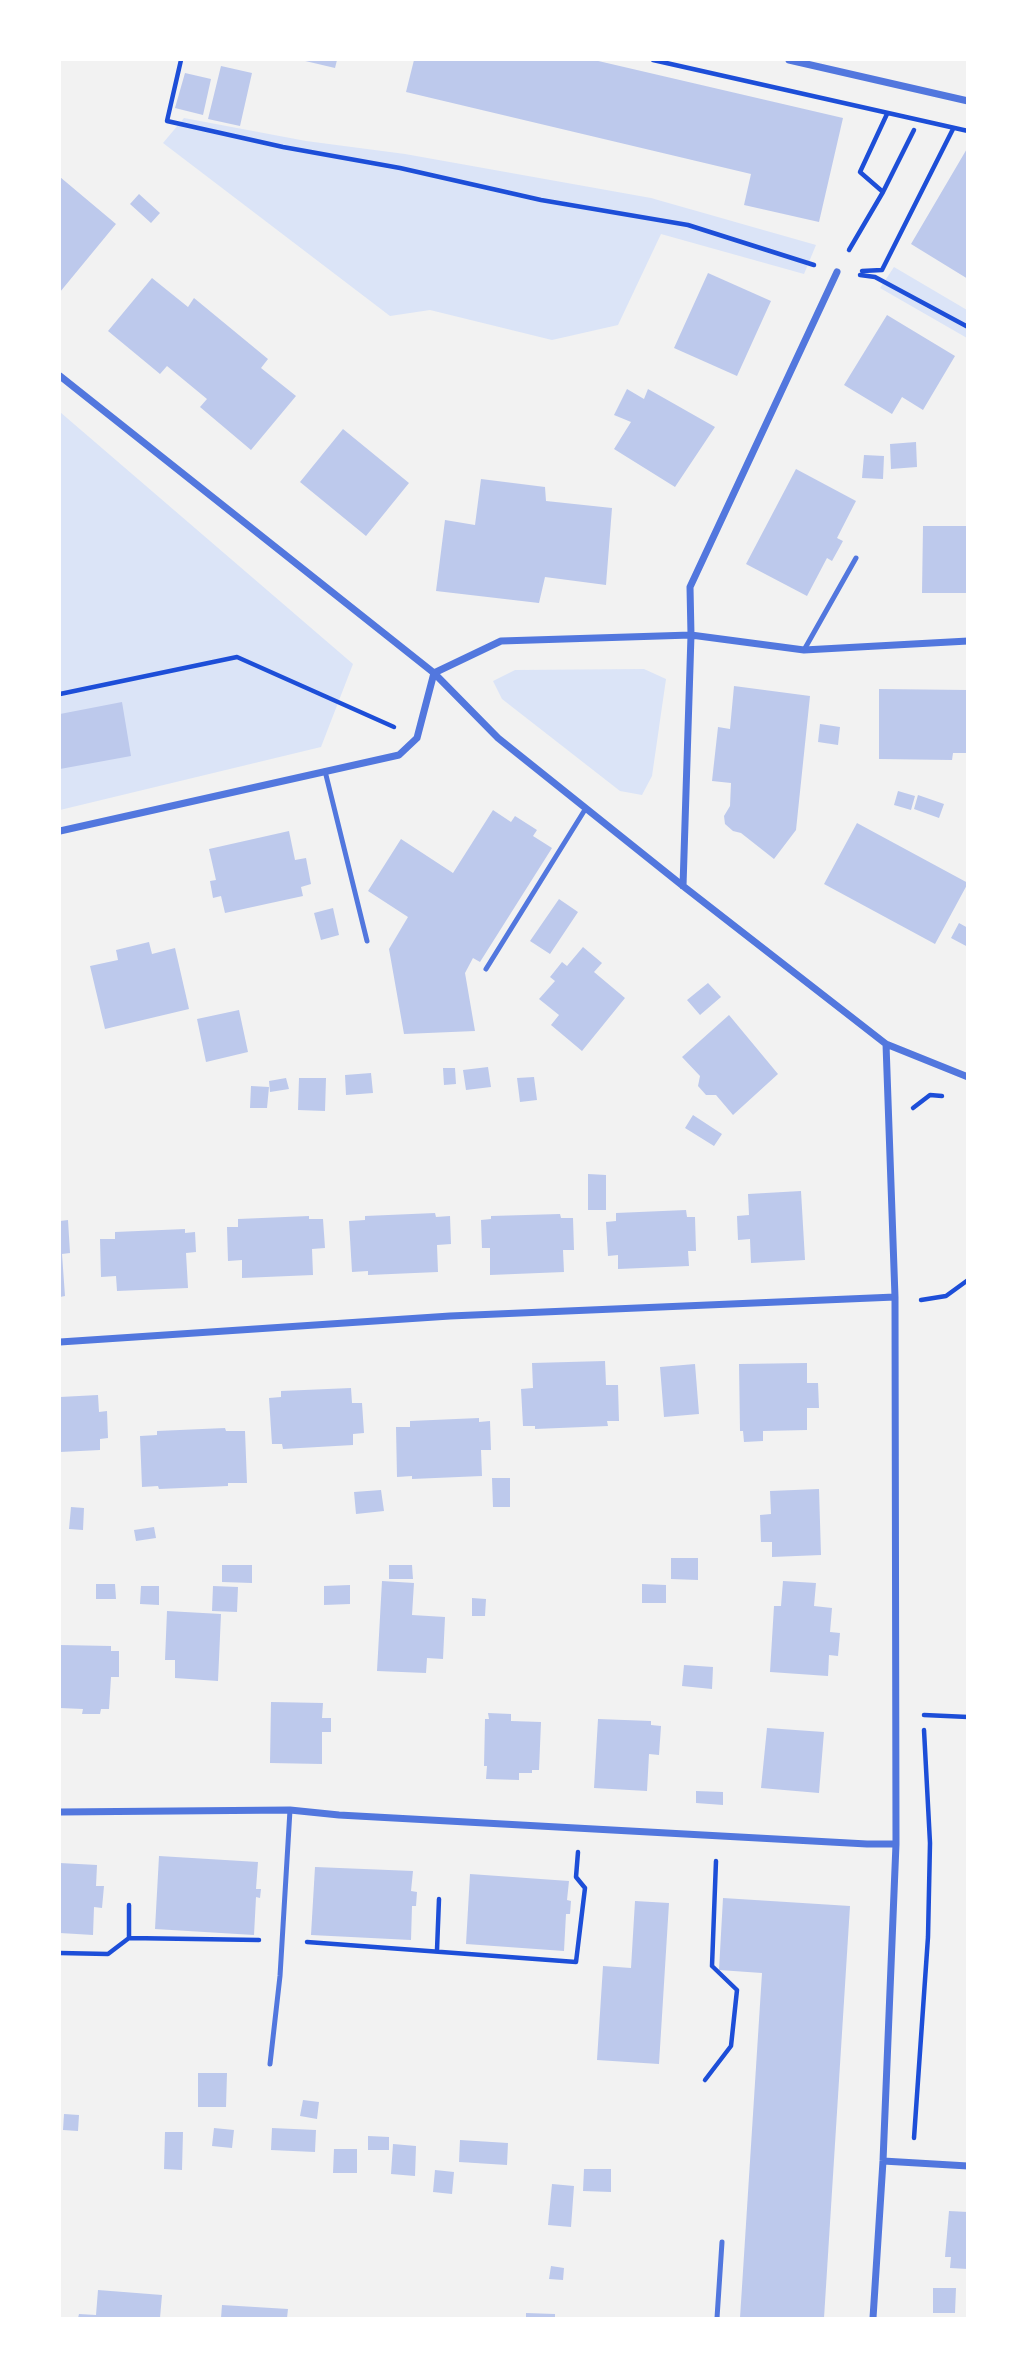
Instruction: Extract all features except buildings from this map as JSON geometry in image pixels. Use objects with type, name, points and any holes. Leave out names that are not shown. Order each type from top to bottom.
[{"type":"street","points":[[789,60],[968,101]]},
{"type":"street","points":[[683,886],[691,635],[690,587],[837,272]]},
{"type":"street","points":[[60,376],[434,673],[499,738],[886,1044],[968,1077]]},
{"type":"street","points":[[60,831],[399,755],[416,738],[434,673],[501,641],[691,635],[804,650],[968,641]]},
{"type":"street","points":[[873,2319],[883,2161],[896,1844],[895,1297],[886,1044]]},
{"type":"street","points":[[60,1342],[450,1316],[895,1297]]},
{"type":"street","points":[[60,1812],[290,1810],[339,1815],[896,1844]]},
{"type":"street","points":[[883,2161],[968,2165]]},
{"type":"lane","points":[[804,650],[856,558]]},
{"type":"lane","points":[[325,771],[367,941]]},
{"type":"lane","points":[[486,969],[586,808]]},
{"type":"lane","points":[[270,2064],[282,1941],[290,1810]]},
{"type":"lane","points":[[717,2319],[722,2242]]},
{"type":"path","points":[[181,60],[167,121],[400,168],[541,200],[688,225],[837,272],[875,277],[968,327]]},
{"type":"path","points":[[653,60],[968,131]]},
{"type":"path","points":[[883,192],[860,172],[887,114]]},
{"type":"path","points":[[837,272],[882,270],[953,129]]},
{"type":"path","points":[[837,272],[883,192],[914,130]]},
{"type":"path","points":[[60,694],[237,657],[416,738]]},
{"type":"path","points":[[913,1301],[946,1296],[968,1280]]},
{"type":"path","points":[[924,1716],[968,1717]]},
{"type":"path","points":[[60,1954],[108,1954],[129,1938],[282,1941],[576,1962],[585,1888],[576,1877],[580,1828]]},
{"type":"path","points":[[705,2080],[731,2046],[737,1990],[712,1966],[717,1836]]},
{"type":"path","points":[[437,1950],[439,1899]]},
{"type":"path","points":[[129,1905],[129,1938]]},
{"type":"shaded area","points":[[184,118],[651,198],[816,245],[804,274],[661,234],[618,325],[552,340],[430,310],[390,316],[163,143]]},
{"type":"shaded area","points":[[894,267],[967,310],[967,338],[880,288]]},
{"type":"shaded area","points":[[60,412],[353,664],[321,747],[60,810]]},
{"type":"shaded area","points":[[644,669],[666,679],[652,776],[642,795],[620,791],[502,699],[493,681],[515,670]]}]
